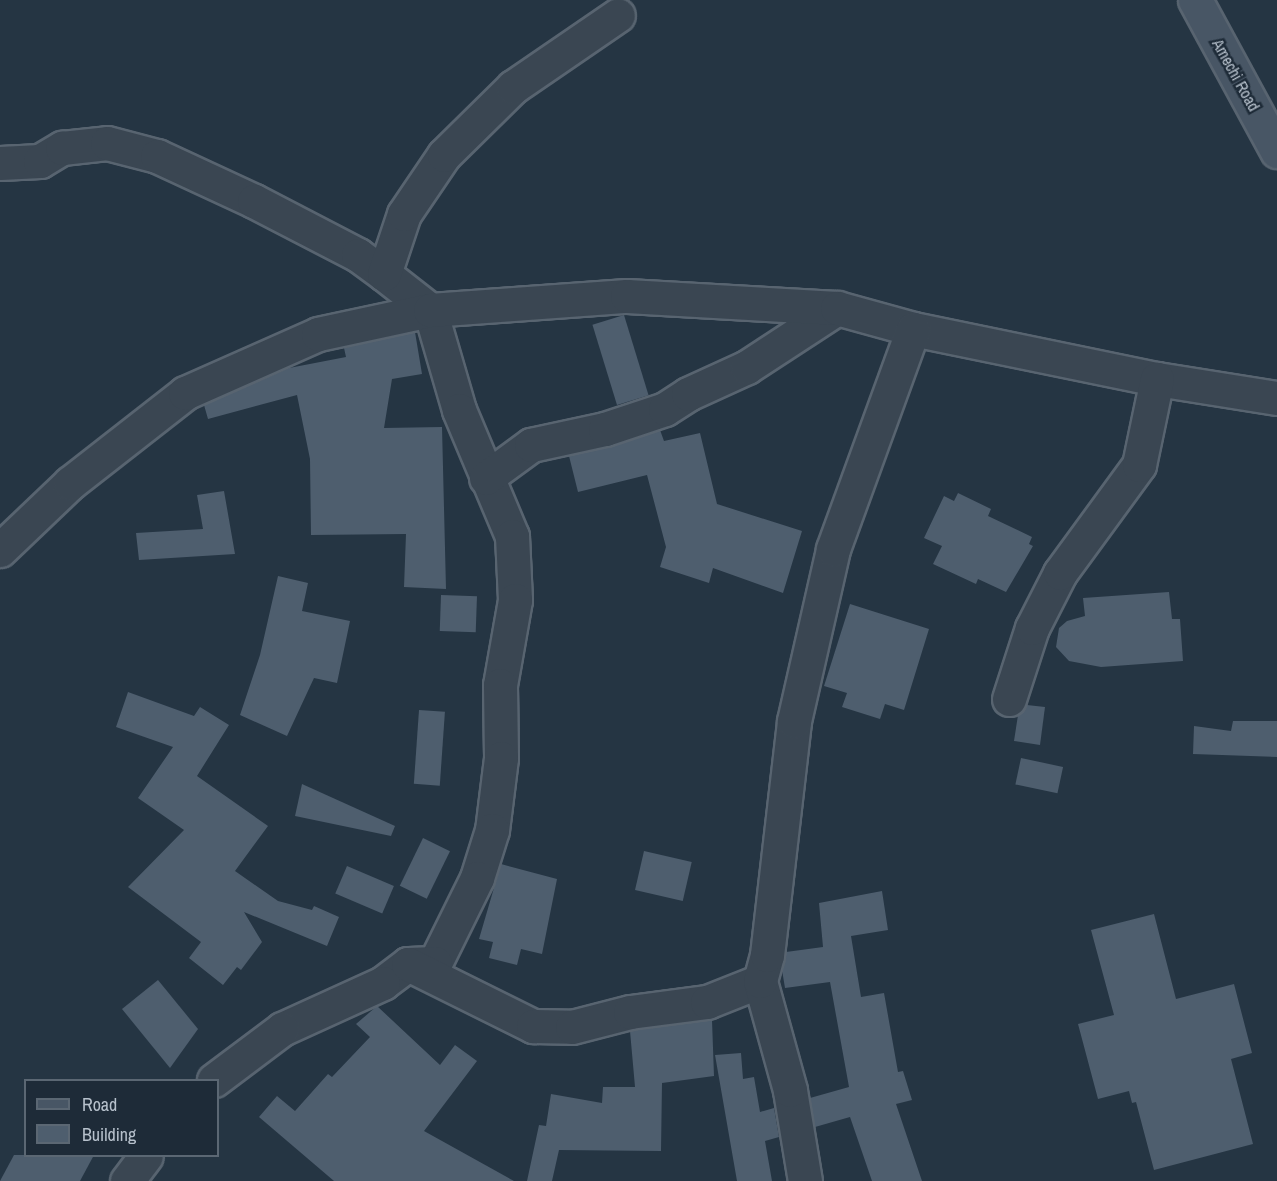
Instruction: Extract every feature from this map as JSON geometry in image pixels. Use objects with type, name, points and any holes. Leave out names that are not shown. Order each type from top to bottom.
[{"type":"main road","name":"Amechi Road","points":[[1195,0],[1277,151]]},
{"type":"street","points":[[384,274],[404,214],[444,155],[513,87],[618,15]]},
{"type":"street","points":[[0,163],[40,161],[62,148],[107,143],[157,156],[254,201],[358,255],[430,310],[459,410],[512,536],[515,600],[500,685],[501,758],[492,830],[477,878],[435,963],[408,964],[383,983],[282,1029],[215,1079]]},
{"type":"street","points":[[0,550],[70,483],[184,393],[318,334],[430,310],[627,296],[837,308],[913,329],[1157,379],[1277,398]]},
{"type":"street","points":[[486,478],[531,445],[605,429],[666,409],[688,394],[747,367],[837,308]]},
{"type":"street","points":[[806,1181],[790,1090],[760,981],[767,955],[794,721],[833,549],[913,329]]},
{"type":"street","points":[[1009,699],[1032,628],[1060,573],[1138,465],[1157,379]]},
{"type":"street","points":[[408,964],[532,1026],[572,1027],[630,1012],[707,1002],[760,981]]},
{"type":"street","points":[[127,1181],[145,1157]]},
{"type":"building","points":[[624,315],[649,395],[617,405],[592,325]]},
{"type":"building","points":[[415,332],[422,374],[392,379],[384,428],[442,427],[446,589],[404,587],[406,534],[311,535],[310,459],[297,395],[208,419],[204,405],[289,368],[346,357],[344,348]]},
{"type":"building","points":[[660,430],[664,441],[700,433],[717,504],[802,531],[783,593],[713,568],[709,583],[660,567],[666,547],[647,475],[578,492],[569,456]]},
{"type":"building","points":[[224,491],[235,554],[139,560],[136,533],[203,529],[197,495]]},
{"type":"building","points":[[958,493],[991,509],[988,516],[1032,537],[1029,544],[1033,546],[1006,592],[978,579],[976,584],[933,564],[942,546],[924,538],[944,496],[954,501]]},
{"type":"building","points":[[278,576],[308,583],[302,611],[350,621],[337,683],[314,678],[287,736],[240,715],[260,655]]},
{"type":"building","points":[[1169,592],[1172,619],[1180,619],[1183,661],[1101,667],[1069,661],[1056,647],[1059,628],[1067,621],[1085,616],[1083,598]]},
{"type":"building","points":[[441,595],[477,596],[476,632],[440,631]]},
{"type":"building","points":[[850,604],[929,629],[904,710],[885,704],[880,719],[842,707],[847,693],[824,686]]},
{"type":"building","points":[[128,692],[194,716],[200,707],[229,725],[197,776],[268,826],[235,871],[278,901],[312,910],[314,906],[339,917],[327,946],[244,912],[262,942],[241,970],[237,967],[223,985],[189,958],[201,942],[128,887],[184,830],[138,798],[173,747],[116,727]]},
{"type":"building","points":[[1027,705],[1045,707],[1040,745],[1014,741],[1018,715]]},
{"type":"building","points":[[419,710],[445,712],[440,786],[414,784]]},
{"type":"building","points":[[1233,721],[1277,721],[1277,757],[1193,754],[1194,726],[1231,731]]},
{"type":"building","points":[[1021,758],[1063,767],[1057,793],[1015,784]]},
{"type":"building","points":[[302,784],[395,826],[391,836],[295,816]]},
{"type":"building","points":[[423,838],[450,851],[427,899],[400,886]]},
{"type":"building","points":[[644,851],[692,862],[683,901],[635,890]]},
{"type":"building","points":[[501,864],[557,879],[542,954],[521,949],[517,965],[489,958],[493,942],[479,939]]},
{"type":"building","points":[[347,866],[394,886],[382,914],[335,894]]},
{"type":"building","points":[[882,891],[888,930],[851,936],[861,997],[884,993],[898,1072],[903,1071],[912,1100],[896,1104],[922,1181],[872,1181],[850,1117],[815,1127],[810,1098],[849,1087],[830,982],[785,988],[782,970],[786,952],[823,947],[819,903]]},
{"type":"building","points":[[1154,914],[1176,999],[1234,984],[1252,1053],[1231,1059],[1253,1144],[1154,1170],[1136,1102],[1132,1103],[1129,1091],[1098,1099],[1078,1024],[1114,1015],[1091,930]]},
{"type":"building","points":[[158,980],[198,1029],[170,1068],[122,1009]]},
{"type":"building","points":[[377,1006],[440,1065],[455,1045],[477,1061],[424,1131],[514,1181],[334,1181],[259,1117],[277,1096],[295,1111],[328,1074],[332,1077],[370,1037],[356,1024]]},
{"type":"building","points":[[712,1020],[714,1076],[662,1083],[661,1151],[559,1150],[552,1181],[527,1181],[539,1125],[546,1126],[551,1094],[602,1103],[603,1087],[635,1087],[630,1031]]},
{"type":"building","points":[[741,1053],[743,1079],[754,1077],[760,1112],[774,1108],[779,1137],[765,1141],[772,1181],[737,1181],[715,1055]]},
{"type":"building","points":[[14,1155],[93,1157],[80,1181],[0,1181]]}]
